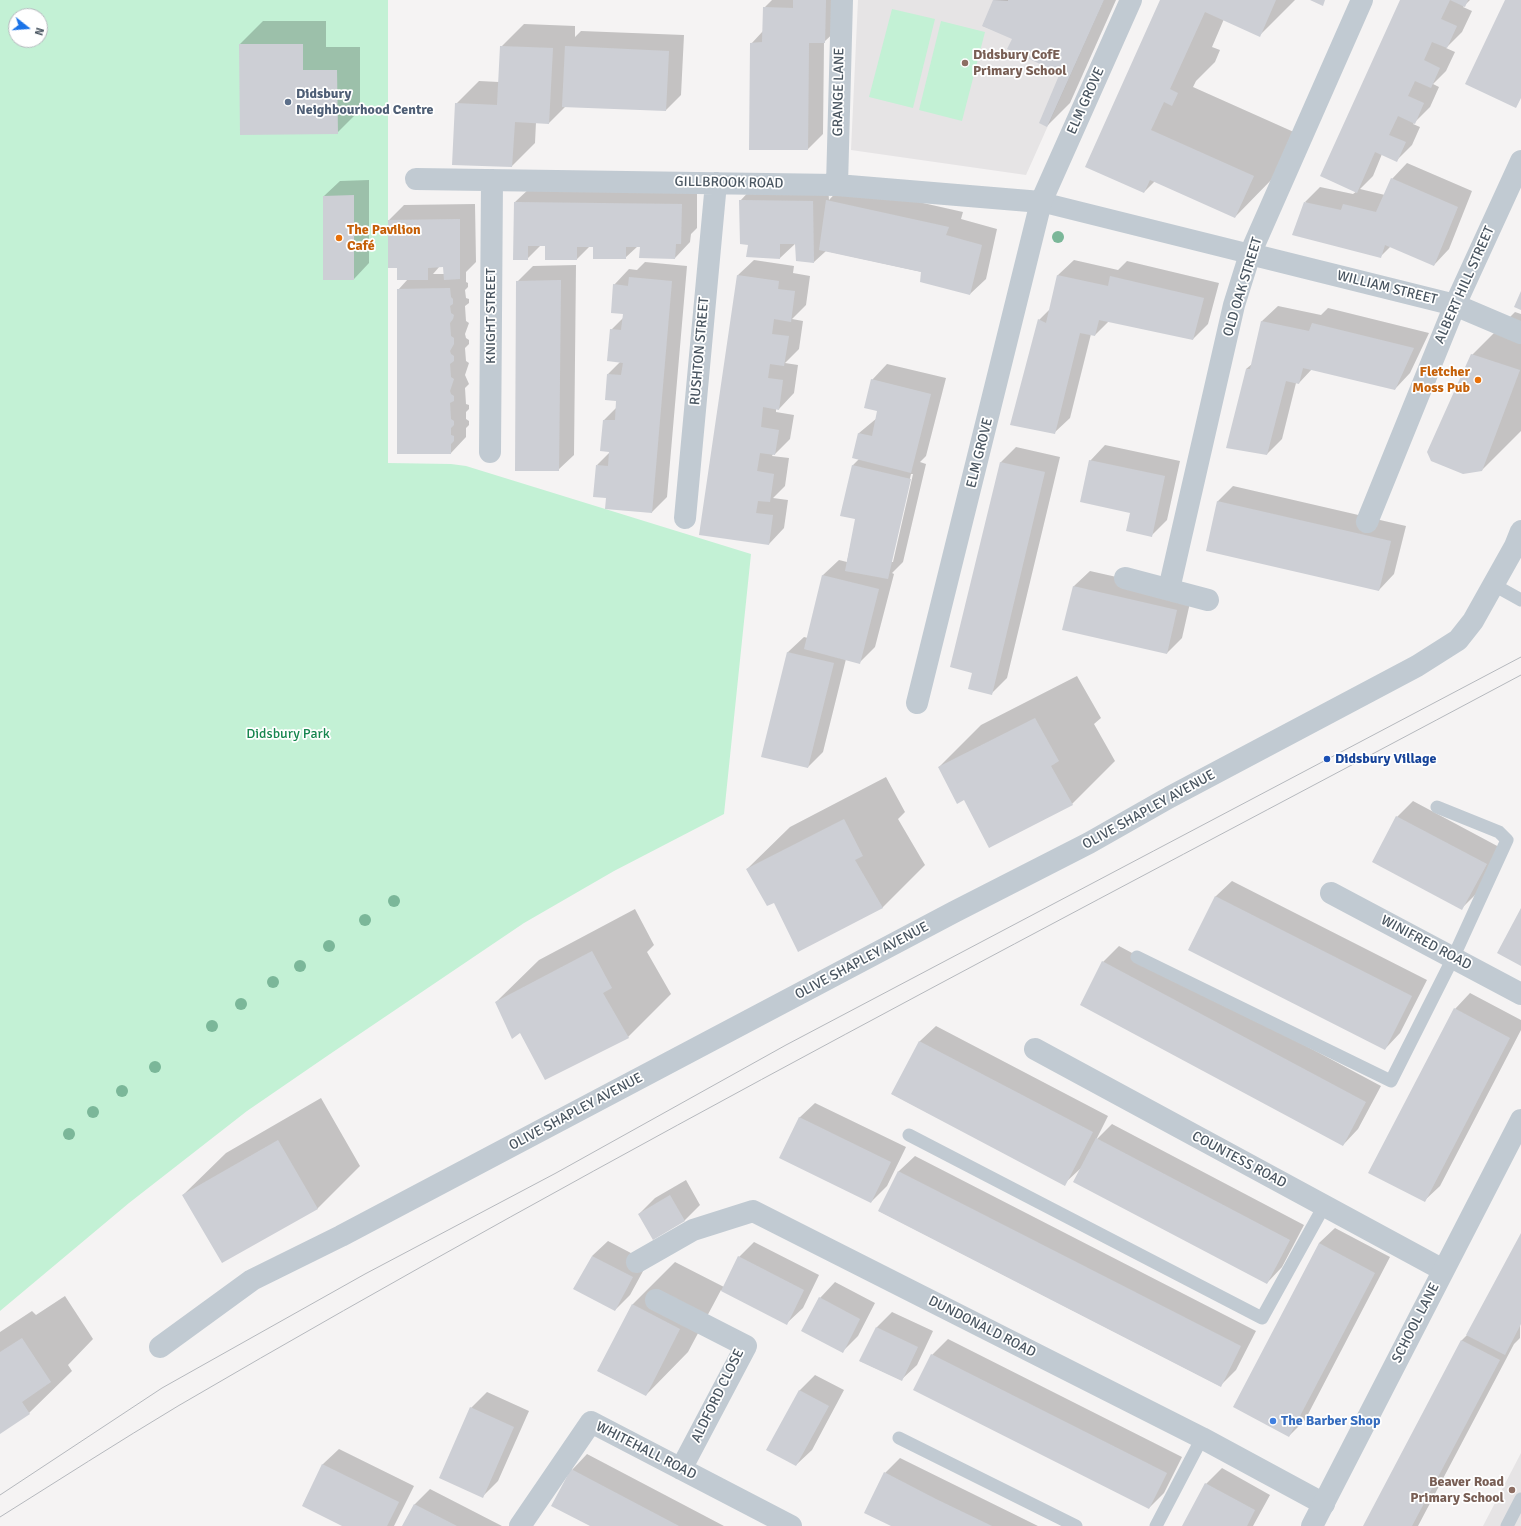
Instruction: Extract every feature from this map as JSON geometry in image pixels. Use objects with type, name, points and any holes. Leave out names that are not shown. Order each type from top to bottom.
[{"type":"street","name":"GRANGE LANE","points":[[837,185],[842,0]]},
{"type":"street","name":"ELM GROVE","points":[[917,703],[1041,202],[1131,0]]},
{"type":"street","name":"OLD OAK STREET","points":[[1169,590],[1234,306],[1250,254],[1362,0]]},
{"type":"street","name":"ALBERT HILL STREET","points":[[1367,522],[1455,305],[1521,161]]},
{"type":"street","name":"GILLBROOK ROAD","points":[[416,179],[837,185],[1041,202]]},
{"type":"street","name":"KNIGHT STREET","points":[[490,452],[492,180]]},
{"type":"street","name":"RUSHTON STREET","points":[[685,518],[716,183]]},
{"type":"street","points":[[1041,202],[1250,254]]},
{"type":"street","name":"WILLIAM STREET","points":[[1250,254],[1455,305],[1521,333]]},
{"type":"street","name":"OLIVE SHAPLEY AVENUE","points":[[160,1347],[252,1280],[355,1229],[940,919],[1089,843],[1177,793],[1417,666],[1458,640],[1473,621],[1494,585],[1521,531]]},
{"type":"street","points":[[1125,578],[1208,600]]},
{"type":"street","name":"WINIFRED ROAD","points":[[1331,893],[1521,994]]},
{"type":"street","name":"COUNTESS ROAD","points":[[1034,1049],[1443,1270]]},
{"type":"street","name":"SCHOOL LANE","points":[[1312,1526],[1521,1120]]},
{"type":"street","name":"DUNDONALD ROAD","points":[[637,1262],[693,1230],[753,1211],[1202,1438],[1324,1504]]},
{"type":"street","name":"ALDFORD CLOSE","points":[[656,1300],[746,1346],[682,1469]]},
{"type":"street","name":"WHITEHALL ROAD","points":[[520,1526],[591,1422],[792,1526]]},
{"type":"lane","points":[[1494,585],[1521,600]]},
{"type":"lane","points":[[1137,957],[1391,1081],[1453,958],[1507,840],[1499,832],[1437,807]]},
{"type":"lane","points":[[909,1135],[1262,1318],[1324,1206]]},
{"type":"lane","points":[[898,1438],[1076,1526]]},
{"type":"lane","points":[[1156,1526],[1202,1438]]},
{"type":"lane","points":[[1507,1526],[1521,1499]]},
{"type":"shaded area","name":"Didsbury CofE Primary School","points":[[858,0],[1104,0],[1026,175],[851,150]]},
{"type":"shaded area","name":"Beaver Road Primary School","points":[[1521,1453],[1521,1526],[1483,1526]]},
{"type":"green space","name":"Didsbury Park","points":[[0,0],[388,0],[388,463],[451,464],[466,466],[751,554],[724,814],[614,871],[524,923],[247,1111],[129,1203],[0,1311]]},
{"type":"green space","points":[[892,9],[935,19],[913,108],[869,97]]},
{"type":"green space","points":[[941,21],[985,32],[962,121],[919,110]]},
{"type":"building","points":[[793,0],[826,0],[825,43],[809,43],[808,150],[749,150],[750,43],[762,42],[763,7],[793,8]]},
{"type":"building","points":[[993,0],[1104,0],[1047,127],[1039,123],[1060,73],[1007,49],[1012,39],[982,26]]},
{"type":"building","points":[[1160,0],[1276,0],[1260,37],[1205,12],[1170,89],[1178,93],[1172,106],[1164,102],[1151,130],[1254,176],[1235,218],[1150,180],[1144,193],[1085,167]]},
{"type":"building","points":[[1310,0],[1325,0],[1323,6]]},
{"type":"building","points":[[1400,0],[1450,0],[1441,19],[1457,26],[1447,48],[1432,42],[1424,60],[1440,68],[1431,88],[1415,81],[1408,96],[1424,103],[1415,124],[1398,116],[1389,135],[1406,142],[1397,162],[1375,152],[1357,193],[1320,176]]},
{"type":"building","points":[[1450,0],[1468,0],[1465,7]]},
{"type":"building","points":[[1505,0],[1521,0],[1521,98],[1516,108],[1465,84]]},
{"type":"building","name":"Didsbury Neighbourhood Centre","points":[[239,44],[303,44],[303,70],[337,70],[338,134],[240,135]]},
{"type":"building","points":[[500,46],[553,48],[549,124],[515,122],[512,167],[452,165],[455,103],[497,105]]},
{"type":"building","points":[[565,46],[669,51],[666,111],[562,107]]},
{"type":"building","points":[[1391,178],[1458,207],[1434,266],[1385,245],[1381,258],[1292,235],[1304,202],[1341,210],[1343,204],[1376,212]]},
{"type":"building","name":"The Pavilion Café","points":[[354,195],[354,280],[323,280],[323,196]]},
{"type":"building","points":[[739,200],[813,201],[814,263],[796,261],[795,244],[780,244],[780,259],[746,257],[748,245],[740,244]]},
{"type":"building","points":[[826,200],[949,227],[946,235],[982,245],[970,295],[920,282],[921,272],[819,250]]},
{"type":"building","points":[[514,202],[682,204],[681,244],[676,244],[675,259],[639,258],[640,247],[626,247],[626,259],[593,259],[593,247],[577,247],[577,260],[545,260],[545,246],[528,246],[528,260],[513,260]]},
{"type":"building","points":[[460,219],[460,279],[444,280],[443,267],[428,268],[428,280],[397,280],[397,268],[388,268],[388,220]]},
{"type":"building","points":[[737,275],[779,281],[778,289],[795,291],[791,322],[774,319],[772,334],[789,336],[784,366],[770,364],[768,378],[783,380],[779,410],[763,407],[761,427],[779,430],[775,455],[760,453],[757,471],[774,474],[770,502],[758,501],[756,513],[773,515],[769,545],[699,535]]},
{"type":"building","points":[[1057,275],[1108,286],[1110,276],[1204,298],[1193,340],[1099,320],[1095,336],[1080,333],[1055,434],[1010,425],[1038,319],[1046,323]]},
{"type":"building","points":[[629,277],[672,281],[652,513],[605,509],[606,498],[593,497],[596,465],[608,466],[609,452],[600,451],[603,420],[615,420],[616,401],[605,400],[607,374],[621,375],[623,363],[607,361],[610,329],[621,330],[623,314],[611,313],[613,284],[628,286]]},
{"type":"building","points":[[561,280],[559,471],[515,471],[516,281]]},
{"type":"building","points":[[450,288],[451,297],[453,299],[453,304],[450,306],[451,313],[454,315],[450,323],[451,336],[454,338],[454,344],[450,351],[454,356],[454,361],[450,364],[451,377],[454,379],[450,391],[454,396],[454,401],[450,403],[451,419],[454,421],[454,425],[451,428],[451,435],[454,436],[454,441],[451,444],[451,454],[397,454],[397,289]]},
{"type":"building","points":[[1521,291],[1521,310],[1514,307]]},
{"type":"building","points":[[1261,321],[1309,331],[1312,323],[1414,348],[1395,390],[1303,368],[1299,384],[1286,381],[1267,455],[1226,448],[1246,369],[1250,369]]},
{"type":"building","points":[[1471,354],[1520,370],[1482,471],[1463,474],[1431,461],[1427,452]]},
{"type":"building","points":[[871,379],[931,394],[911,473],[852,458],[858,433],[872,436],[877,411],[864,408]]},
{"type":"building","points":[[1089,460],[1165,476],[1152,537],[1126,531],[1130,513],[1080,502]]},
{"type":"building","points":[[1000,462],[1045,472],[992,695],[968,689],[972,673],[950,667]]},
{"type":"building","points":[[852,465],[911,479],[888,579],[845,571],[855,519],[840,516]]},
{"type":"building","points":[[1217,501],[1391,541],[1379,591],[1206,551]]},
{"type":"building","points":[[822,575],[879,589],[860,664],[804,649]]},
{"type":"building","points":[[1073,586],[1177,610],[1167,654],[1062,630]]},
{"type":"building","points":[[787,652],[834,663],[808,768],[761,757]]},
{"type":"building","points":[[1035,718],[1059,761],[1051,766],[1073,805],[989,848],[964,800],[957,804],[938,767]]},
{"type":"building","points":[[1396,816],[1487,864],[1462,910],[1372,862]]},
{"type":"building","points":[[844,819],[863,856],[855,860],[883,908],[798,952],[774,903],[767,906],[746,869]]},
{"type":"building","points":[[1215,896],[1412,996],[1385,1050],[1188,950]]},
{"type":"building","points":[[1521,908],[1521,966],[1497,953]]},
{"type":"building","points":[[592,951],[612,988],[603,993],[629,1038],[545,1080],[520,1033],[512,1039],[495,1002]]},
{"type":"building","points":[[1102,961],[1366,1102],[1343,1146],[1080,1005]]},
{"type":"building","points":[[1454,1008],[1510,1038],[1425,1202],[1368,1173]]},
{"type":"building","points":[[919,1041],[1093,1132],[1065,1186],[891,1094]]},
{"type":"building","points":[[799,1117],[891,1162],[871,1203],[779,1158]]},
{"type":"building","points":[[1096,1138],[1290,1240],[1267,1284],[1073,1182]]},
{"type":"building","points":[[278,1140],[318,1209],[222,1263],[182,1195]]},
{"type":"building","points":[[898,1171],[1241,1346],[1221,1387],[878,1211]]},
{"type":"building","points":[[670,1195],[685,1221],[653,1240],[638,1214]]},
{"type":"building","points":[[1521,1233],[1521,1324],[1505,1355],[1466,1335]]},
{"type":"building","points":[[1319,1243],[1375,1273],[1289,1437],[1233,1407]]},
{"type":"building","points":[[592,1256],[633,1277],[615,1311],[573,1289]]},
{"type":"building","points":[[738,1256],[804,1290],[787,1325],[721,1291]]},
{"type":"building","points":[[819,1297],[860,1319],[843,1353],[801,1331]]},
{"type":"building","points":[[632,1304],[680,1329],[646,1396],[597,1371]]},
{"type":"building","points":[[876,1327],[918,1347],[902,1381],[859,1361]]},
{"type":"building","points":[[22,1338],[51,1382],[22,1402],[30,1414],[0,1434],[0,1352]]},
{"type":"building","points":[[1461,1340],[1500,1360],[1412,1526],[1363,1526]]},
{"type":"building","points":[[931,1354],[1167,1473],[1149,1509],[913,1390]]},
{"type":"building","points":[[799,1390],[829,1406],[796,1466],[766,1450]]},
{"type":"building","points":[[470,1407],[514,1427],[483,1498],[439,1478]]},
{"type":"building","points":[[322,1464],[399,1502],[387,1526],[342,1526],[302,1506]]},
{"type":"building","points":[[571,1469],[679,1526],[590,1526],[551,1506]]},
{"type":"building","points":[[884,1472],[992,1526],[891,1526],[864,1513]]},
{"type":"building","points":[[1205,1483],[1255,1510],[1247,1526],[1182,1526]]},
{"type":"building","points":[[414,1504],[457,1526],[402,1526]]},
{"type":"tram line","points":[[0,1495],[162,1388],[365,1274],[556,1173],[786,1045],[1521,657]]},
{"type":"tram line","points":[[0,1517],[178,1406],[510,1217],[846,1034],[1521,675]]},
{"type":"place","name":"Didsbury CofE Primary School","points":[[965,63]]},
{"type":"place","name":"Didsbury Neighbourhood Centre","points":[[288,102]]},
{"type":"place","name":"The Pavilion Café","points":[[339,238]]},
{"type":"place","name":"Fletcher Moss Pub","points":[[1478,380]]},
{"type":"place","name":"Didsbury Village","points":[[1327,759]]},
{"type":"place","name":"The Barber Shop","points":[[1273,1421]]},
{"type":"place","name":"Beaver Road Primary School","points":[[1512,1490]]}]
